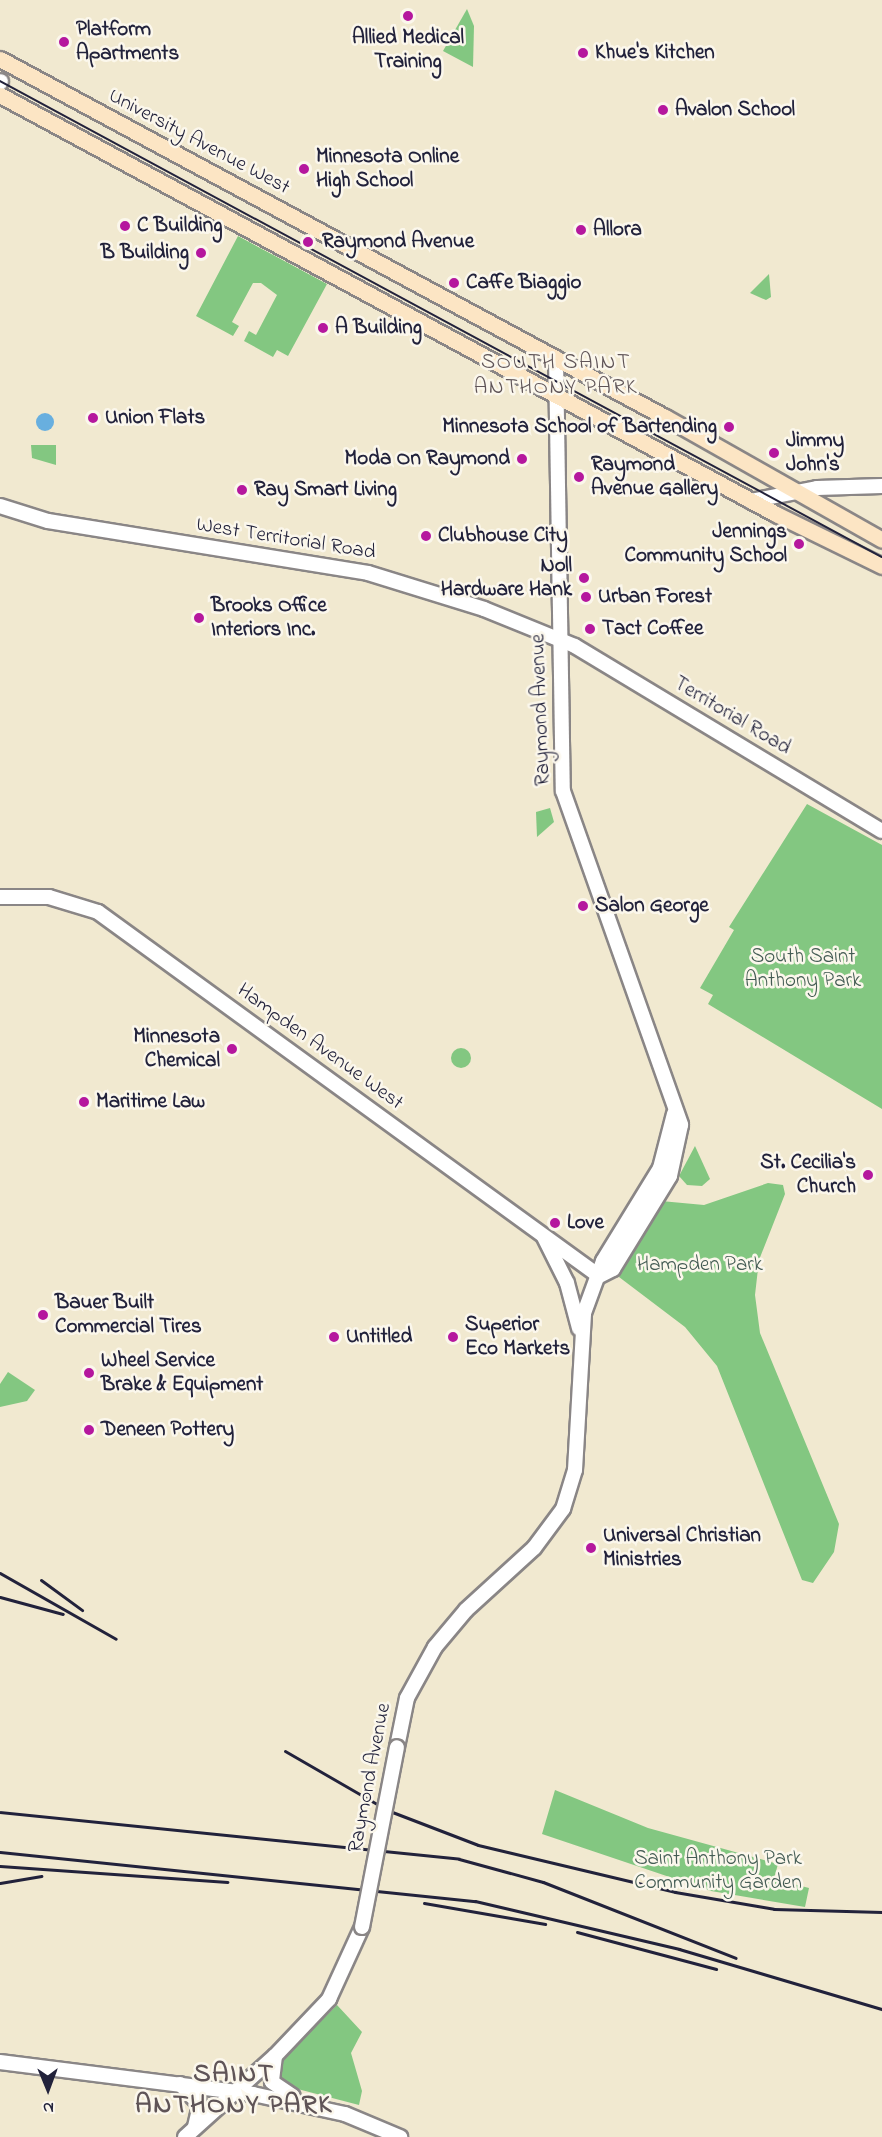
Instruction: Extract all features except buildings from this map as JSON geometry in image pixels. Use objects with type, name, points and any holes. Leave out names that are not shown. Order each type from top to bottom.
[{"type":"main road","name":"University Avenue West","points":[[0,59],[556,358],[800,492],[882,540]]},
{"type":"main road","points":[[0,86],[750,501],[882,566]]},
{"type":"street","name":"Raymond Avenue","points":[[185,2137],[234,2090],[275,2056],[329,1998],[362,1927],[407,1698],[430,1654],[453,1623],[534,1548],[563,1509],[575,1470],[581,1338],[599,1276],[613,1269],[669,1176],[681,1133],[564,791],[559,639],[556,358]]},
{"type":"street","points":[[750,501],[800,492],[882,486]]},
{"type":"street","name":"West Territorial Road","points":[[0,506],[48,521],[380,576],[559,639]]},
{"type":"street","name":"Territorial Road","points":[[559,639],[882,831]]},
{"type":"street","points":[[0,889],[19,897]]},
{"type":"street","name":"Hampden Avenue West","points":[[0,897],[69,900],[104,915],[599,1276]]},
{"type":"street","points":[[542,1233],[567,1283],[581,1338]]},
{"type":"street","points":[[275,2056],[272,2082],[297,2103]]},
{"type":"street","points":[[0,2062],[234,2090],[351,2116],[400,2137]]},
{"type":"street","points":[[180,2084],[200,2105],[195,2127]]},
{"type":"green space","points":[[467,9],[474,26],[473,67],[443,51]]},
{"type":"green space","points":[[238,236],[327,284],[288,356],[277,350],[273,357],[244,341],[249,331],[256,335],[277,295],[261,283],[253,283],[232,322],[239,326],[233,336],[196,316]]},
{"type":"green space","points":[[769,274],[771,297],[766,300],[750,293]]},
{"type":"green space","points":[[31,445],[56,445],[56,465],[32,458]]},
{"type":"green space","name":"South Saint Anthony Park","points":[[807,804],[882,845],[882,1109],[708,1004],[713,995],[700,988],[734,930],[729,927]]},
{"type":"green space","points":[[550,808],[554,822],[537,837],[536,812]]},
{"type":"green space","points":[[461,1048],[468,1051],[471,1058],[468,1065],[461,1068],[454,1065],[451,1058],[454,1051]]},
{"type":"green space","points":[[695,1146],[710,1179],[702,1186],[687,1185],[679,1176]]},
{"type":"green space","name":"Hampden Park","points":[[768,1183],[783,1185],[785,1194],[759,1260],[755,1295],[760,1333],[839,1524],[834,1552],[813,1583],[802,1580],[717,1366],[685,1327],[619,1277],[661,1201],[704,1205]]},
{"type":"green space","points":[[8,1372],[35,1390],[27,1401],[0,1407],[0,1384]]},
{"type":"green space","name":"Saint Anthony Park Community Garden","points":[[555,1790],[648,1828],[778,1864],[774,1879],[809,1888],[805,1907],[711,1891],[542,1834]]},
{"type":"green space","points":[[337,2005],[362,2032],[351,2053],[362,2091],[359,2105],[290,2087],[280,2078],[284,2058]]},
{"type":"water","points":[[45,413],[51,416],[54,422],[51,428],[45,431],[39,428],[36,422],[39,416]]},
{"type":"tram line","points":[[0,81],[882,557]]},
{"type":"railway","points":[[0,1573],[116,1639]]},
{"type":"railway","points":[[41,1580],[82,1610]]},
{"type":"railway","points":[[0,1597],[63,1614]]},
{"type":"railway","points":[[285,1751],[387,1810],[478,1845],[675,1892],[774,1909],[882,1912]]},
{"type":"railway","points":[[0,1812],[459,1859],[543,1882],[736,1958]]},
{"type":"railway","points":[[0,1852],[475,1901],[679,1949],[882,2009]]},
{"type":"railway","points":[[0,1866],[227,1882]]},
{"type":"railway","points":[[0,1883],[41,1876]]},
{"type":"railway","points":[[424,1903],[545,1924]]},
{"type":"railway","points":[[577,1932],[716,1969]]},
{"type":"place","name":"Allied Medical Training","points":[[408,16]]},
{"type":"place","name":"Platform Apartments","points":[[64,42]]},
{"type":"place","name":"Khue's Kitchen","points":[[583,53]]},
{"type":"place","name":"Avalon School","points":[[663,110]]},
{"type":"place","name":"Minnesota Online High School","points":[[304,169]]},
{"type":"place","name":"C Building","points":[[125,226]]},
{"type":"place","name":"Allora","points":[[581,230]]},
{"type":"place","name":"Raymond Avenue","points":[[308,242]]},
{"type":"place","name":"B Building","points":[[201,253]]},
{"type":"place","name":"Caffe Biaggio","points":[[454,283]]},
{"type":"place","name":"A Building","points":[[323,328]]},
{"type":"place","name":"Union Flats","points":[[93,418]]},
{"type":"place","name":"Minnesota School of Bartending","points":[[729,427]]},
{"type":"place","name":"Jimmy John's","points":[[774,453]]},
{"type":"place","name":"Moda On Raymond","points":[[522,459]]},
{"type":"place","name":"Raymond Avenue Gallery","points":[[579,477]]},
{"type":"place","name":"Ray Smart Living","points":[[242,490]]},
{"type":"place","name":"Clubhouse City","points":[[426,536]]},
{"type":"place","name":"Jennings Community School","points":[[799,544]]},
{"type":"place","name":"Noll Hardware Hank","points":[[584,578]]},
{"type":"place","name":"Urban Forest","points":[[586,597]]},
{"type":"place","name":"Brooks Office Interiors Inc.","points":[[199,618]]},
{"type":"place","name":"Tact Coffee","points":[[590,629]]},
{"type":"place","name":"Salon George","points":[[583,906]]},
{"type":"place","name":"Minnesota Chemical","points":[[232,1049]]},
{"type":"place","name":"Maritime Law","points":[[84,1102]]},
{"type":"place","name":"St. Cecilia's Church","points":[[868,1175]]},
{"type":"place","name":"Love","points":[[555,1223]]},
{"type":"place","name":"Bauer Built Commercial Tires","points":[[43,1315]]},
{"type":"place","name":"Untitled","points":[[334,1337]]},
{"type":"place","name":"Superior Eco Markets","points":[[453,1337]]},
{"type":"place","name":"Wheel Service Brake & Equipment","points":[[89,1373]]},
{"type":"place","name":"Deneen Pottery","points":[[89,1430]]},
{"type":"place","name":"Universal Christian Ministries","points":[[591,1548]]},
{"type":"district","name":"SOUTH SAINT ANTHONY PARK","points":[[556,376]]},
{"type":"district","name":"SAINT ANTHONY PARK","points":[[234,2090]]}]
